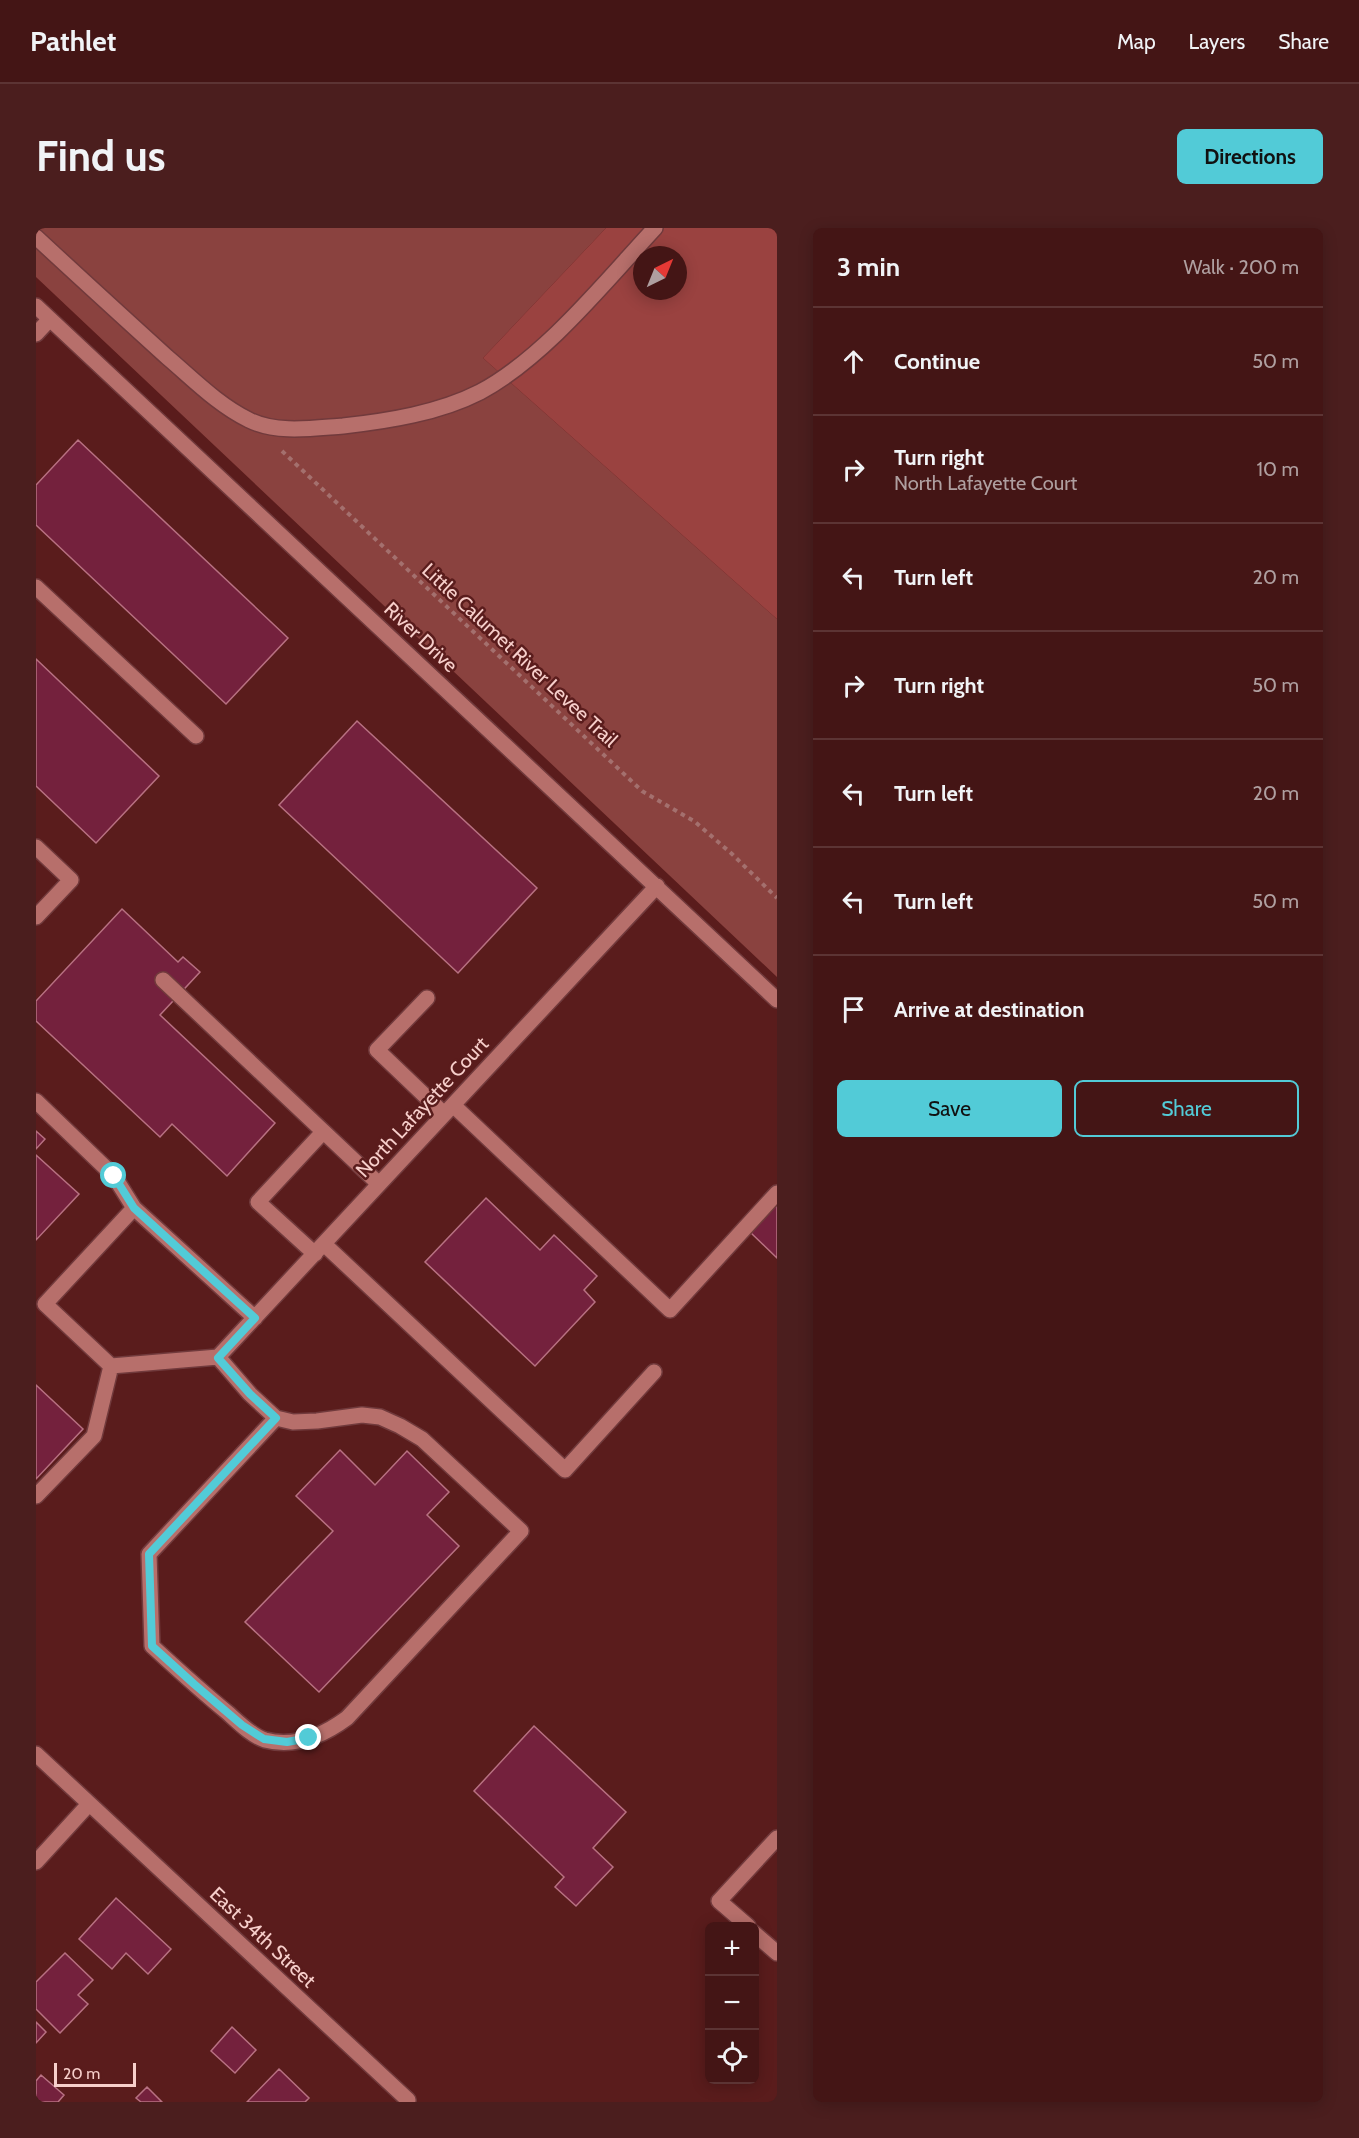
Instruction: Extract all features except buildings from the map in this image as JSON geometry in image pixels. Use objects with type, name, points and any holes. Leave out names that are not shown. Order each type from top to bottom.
[{"type":"street","points":[[36,237],[133,327],[228,409],[251,422],[270,426],[309,428],[354,425],[431,410],[455,402],[500,380],[534,354],[655,228]]},
{"type":"street","name":"River Drive","points":[[36,306],[777,1000]]},
{"type":"street","points":[[36,334],[50,319]]},
{"type":"street","points":[[36,587],[196,736]]},
{"type":"street","points":[[36,847],[71,880],[36,917]]},
{"type":"street","name":"North Lafayette Court","points":[[218,1358],[657,886]]},
{"type":"street","points":[[163,980],[379,1184]]},
{"type":"street","points":[[427,998],[377,1050],[449,1110],[670,1310],[777,1193]]},
{"type":"street","points":[[36,1101],[114,1176],[134,1208],[255,1318]]},
{"type":"street","points":[[323,1132],[258,1202],[320,1249],[565,1470],[654,1372]]},
{"type":"street","points":[[134,1208],[45,1304],[111,1366],[218,1358],[250,1394],[276,1418],[293,1422],[362,1415],[380,1417],[422,1439],[521,1531],[347,1718],[330,1730],[309,1738],[287,1742],[264,1739],[242,1725],[152,1646],[149,1554],[276,1418]]},
{"type":"street","points":[[36,1496],[94,1436],[111,1366]]},
{"type":"street","name":"East 34th Street","points":[[36,1754],[407,2101]]},
{"type":"street","points":[[36,1862],[89,1804]]},
{"type":"street","points":[[743,1922],[719,1901],[777,1838]]},
{"type":"street","points":[[759,1937],[777,1953]]},
{"type":"path","name":"Little Calumet River Levee Trail","points":[[277,446],[642,791],[694,821],[777,898]]},
{"type":"shaded area","points":[[36,228],[606,228],[483,358],[777,619],[777,977],[36,277]]},
{"type":"shaded area","points":[[606,228],[777,228],[777,619],[483,358]]},
{"type":"route","points":[[114,1176],[134,1208],[255,1318],[218,1358],[250,1394],[276,1418],[149,1554],[152,1646],[242,1725],[264,1739],[287,1742],[309,1738]]}]
